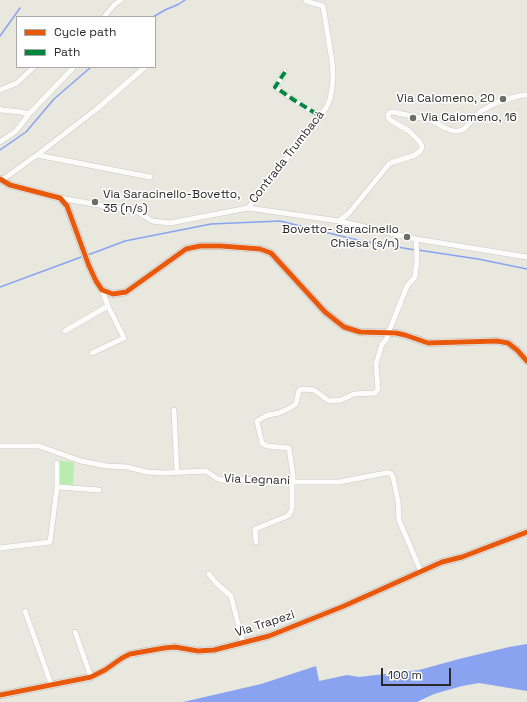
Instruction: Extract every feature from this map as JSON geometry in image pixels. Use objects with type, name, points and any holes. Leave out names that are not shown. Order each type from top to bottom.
[{"type":"street","points":[[105,16],[114,5],[121,0]]},
{"type":"street","name":"Contrada Trumbacà","points":[[248,208],[320,116],[330,99],[333,76],[332,61],[323,6],[306,1]]},
{"type":"street","points":[[0,90],[17,83],[33,68]]},
{"type":"street","points":[[0,142],[16,131],[29,114],[73,68]]},
{"type":"street","points":[[144,68],[98,108],[37,156],[1,179],[10,185],[60,198],[138,212],[152,221],[170,223],[248,208],[339,221],[416,239],[527,257]]},
{"type":"street","points":[[285,72],[275,87],[320,116]]},
{"type":"street","points":[[339,221],[349,213],[389,164],[413,156],[421,150],[422,147],[418,140],[409,131],[390,120],[388,116],[389,113],[393,112],[420,117],[431,120],[453,131],[459,131],[464,129],[481,110],[514,97],[527,95]]},
{"type":"street","points":[[0,109],[29,114]]},
{"type":"street","points":[[37,156],[150,177]]},
{"type":"street","points":[[60,198],[67,206],[89,266],[124,338],[92,353]]},
{"type":"street","points":[[256,542],[255,529],[289,515],[292,508],[293,482],[289,448],[267,446],[262,443],[257,421],[268,415],[290,408],[296,404],[298,390],[304,388],[314,390],[329,401],[341,400],[354,394],[375,393],[378,389],[376,362],[382,344],[389,332],[407,286],[415,277],[417,260],[416,239]]},
{"type":"street","points":[[102,290],[113,294],[126,292],[186,249],[200,246],[260,249],[271,253],[324,312],[344,328],[360,332],[389,332],[405,335],[428,343],[497,341],[508,343],[527,361]]},
{"type":"street","points":[[65,331],[108,306]]},
{"type":"street","points":[[174,410],[177,473]]},
{"type":"street","name":"Via Legnani","points":[[0,446],[39,446],[81,461],[107,466],[127,467],[163,474],[206,471],[218,479],[227,481],[253,479],[293,482],[339,482],[386,473],[391,474],[398,501],[399,520],[421,572]]},
{"type":"street","points":[[0,548],[50,542],[57,487],[57,464]]},
{"type":"street","points":[[57,487],[99,490]]},
{"type":"street","name":"Via Trapezi","points":[[0,695],[91,676],[105,670],[130,654],[164,648],[198,651],[214,650],[269,636],[344,606],[442,562],[462,557],[527,532]]},
{"type":"street","points":[[209,574],[216,584],[231,596],[243,643]]},
{"type":"street","points":[[25,612],[51,684]]},
{"type":"street","points":[[75,632],[91,676]]},
{"type":"green space","points":[[59,461],[74,462],[73,485],[58,484]]},
{"type":"water","points":[[527,644],[527,691],[479,683],[434,694],[417,702],[183,702],[261,684],[316,666],[319,681],[347,675],[359,677],[419,670],[459,659]]},
{"type":"waterway","points":[[155,16],[185,0]]},
{"type":"waterway","points":[[0,36],[20,8]]},
{"type":"waterway","points":[[0,150],[26,132],[54,99],[90,68]]},
{"type":"waterway","points":[[88,255],[125,241],[211,224],[280,221],[357,240],[415,250]]},
{"type":"waterway","points":[[418,250],[478,259],[527,269]]},
{"type":"waterway","points":[[0,287],[84,256]]},
{"type":"marked path","points":[[285,72],[275,87],[320,116]]},
{"type":"cycle path","points":[[0,179],[10,185],[60,198],[67,206],[96,281],[102,290],[113,294],[126,292],[186,249],[200,246],[260,249],[271,253],[325,312],[344,327],[360,332],[396,333],[428,343],[497,341],[508,343],[527,361]]},
{"type":"cycle path","points":[[0,695],[91,677],[130,654],[175,647],[198,651],[214,650],[269,636],[344,606],[442,562],[462,557],[527,532]]},
{"type":"place","name":"Via Calomeno, 20","points":[[503,99]]},
{"type":"place","name":"Via Calomeno, 16","points":[[413,118]]},
{"type":"place","name":"Via Saracinello-Bovetto, 35 (n/s)","points":[[95,202]]},
{"type":"place","name":"Bovetto- Saracinello Chiesa (s/n)","points":[[407,237]]}]
